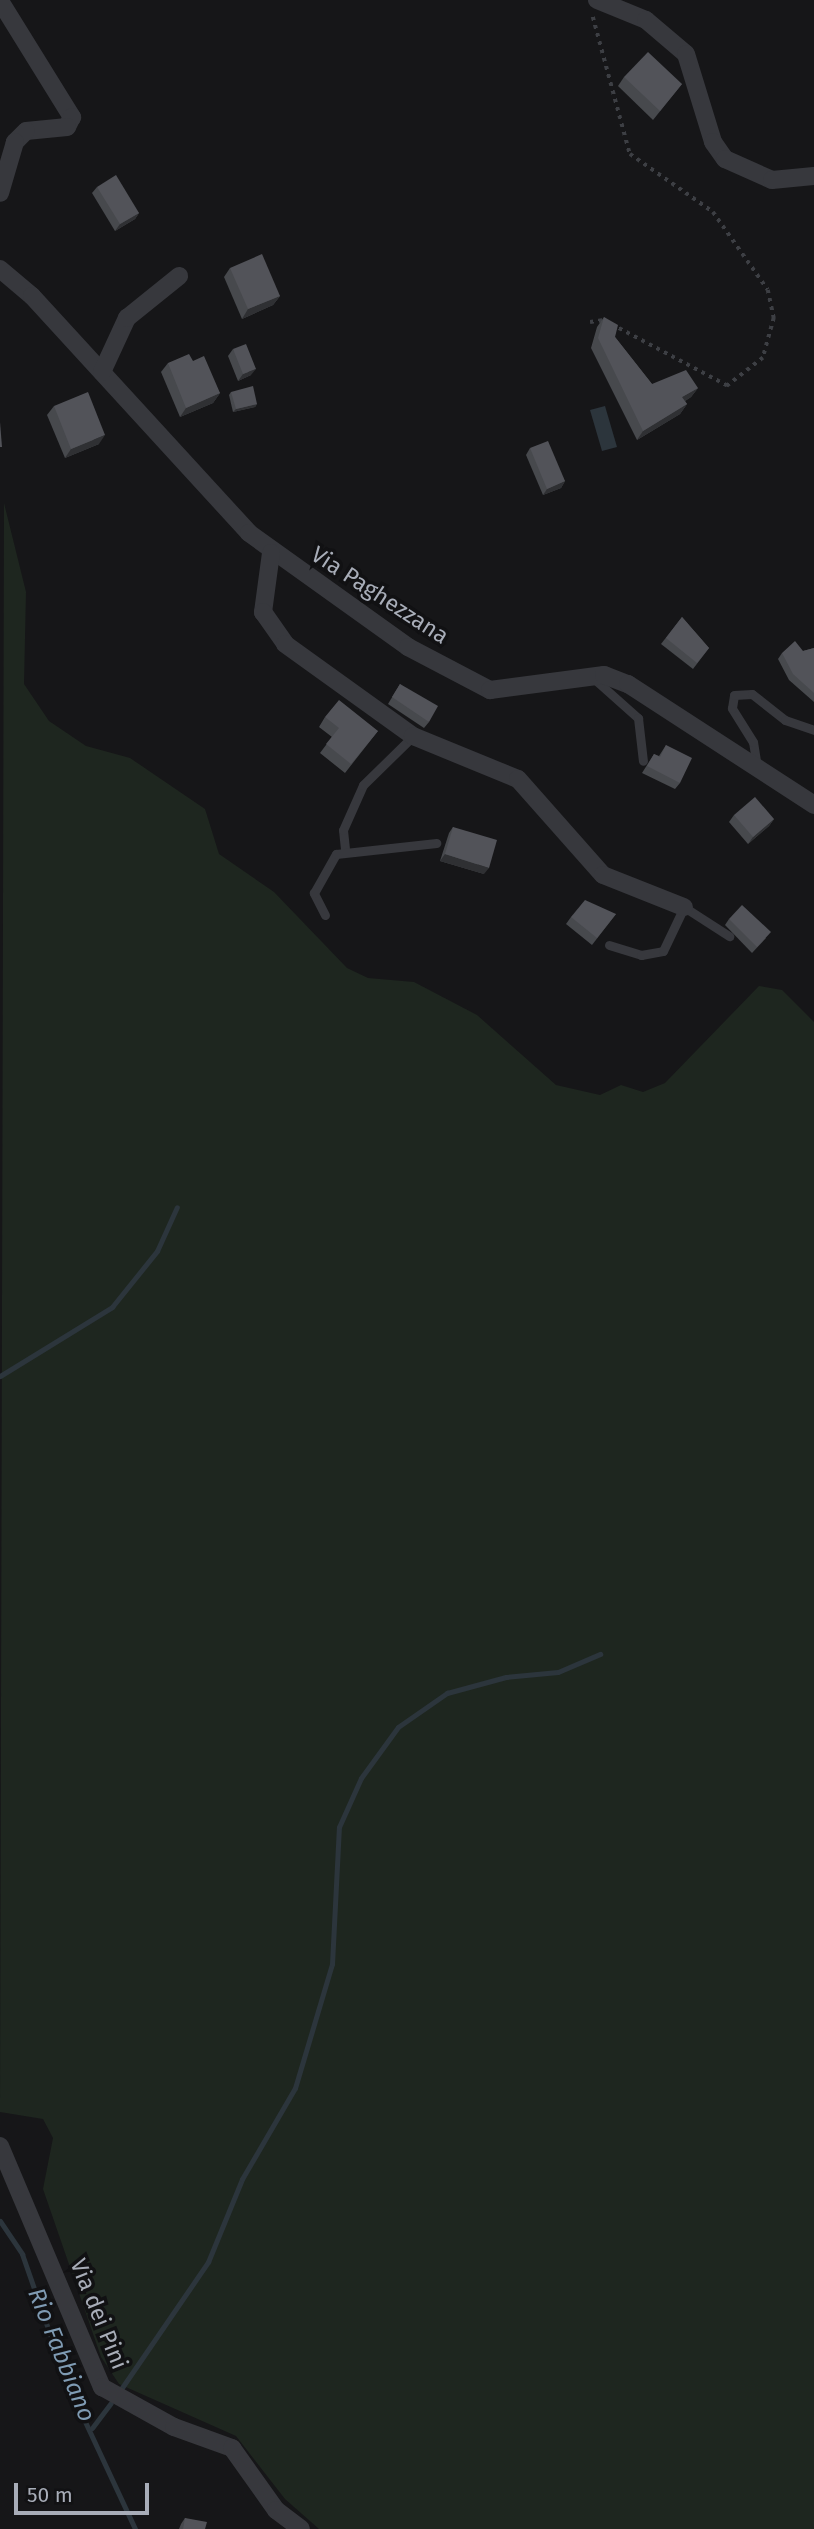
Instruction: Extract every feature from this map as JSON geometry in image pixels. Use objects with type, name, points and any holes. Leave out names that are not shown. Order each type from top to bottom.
[{"type":"street","points":[[0,1],[72,117],[66,127],[26,131],[15,142],[0,193]]},
{"type":"street","points":[[594,6],[646,20],[686,54],[713,142],[724,159],[772,180],[814,176]]},
{"type":"street","name":"Via Paghezzana","points":[[0,269],[102,372],[174,457],[271,553],[408,647],[490,690],[592,677],[628,684],[814,805]]},
{"type":"street","points":[[102,372],[127,318],[179,276]]},
{"type":"street","points":[[271,553],[263,612],[270,629],[413,736],[507,772],[603,874],[684,908]]},
{"type":"street","name":"Via dei Pini","points":[[0,2146],[102,2387],[174,2427],[232,2448],[276,2510],[301,2529]]},
{"type":"lane","points":[[592,677],[638,718],[643,761]]},
{"type":"lane","points":[[757,768],[753,742],[731,702],[734,695],[752,694],[785,720],[814,730]]},
{"type":"lane","points":[[345,849],[343,830],[363,786],[413,736]]},
{"type":"lane","points":[[325,915],[315,901],[317,880],[345,849],[436,843]]},
{"type":"lane","points":[[609,945],[641,955],[663,951],[684,908],[729,936]]},
{"type":"path","points":[[590,322],[603,319],[727,386],[763,358],[774,318],[768,290],[713,212],[630,154],[594,6]]},
{"type":"shaded area","points":[[605,406],[617,447],[602,451],[590,410]]},
{"type":"shaded area","points":[[4,503],[26,592],[24,684],[49,721],[86,746],[130,758],[205,809],[219,854],[274,892],[347,968],[368,978],[414,982],[477,1015],[556,1085],[600,1095],[621,1085],[643,1092],[665,1083],[759,986],[782,990],[814,1022],[814,2529],[319,2529],[285,2499],[236,2436],[119,2384],[101,2357],[43,2189],[53,2138],[43,2119],[0,2112]]},
{"type":"building","points":[[648,52],[682,84],[660,111],[624,77]]},
{"type":"building","points":[[116,175],[139,213],[120,224],[97,187]]},
{"type":"building","points":[[262,254],[280,296],[248,309],[230,268]]},
{"type":"building","points":[[604,317],[618,325],[615,337],[652,384],[686,370],[698,388],[682,397],[687,404],[643,431],[598,338]]},
{"type":"building","points":[[246,344],[256,369],[243,374],[233,349]]},
{"type":"building","points":[[189,354],[193,361],[204,356],[220,393],[186,408],[168,363]]},
{"type":"building","points":[[253,386],[257,404],[236,409],[231,392]]},
{"type":"building","points":[[88,392],[105,435],[71,449],[54,406]]},
{"type":"building","points":[[548,441],[565,481],[547,489],[530,448]]},
{"type":"building","points":[[682,617],[709,648],[697,663],[666,638]]},
{"type":"building","points":[[795,641],[803,651],[814,648],[814,693],[793,674],[782,653]]},
{"type":"building","points":[[400,684],[438,706],[429,722],[392,697]]},
{"type":"building","points":[[339,700],[378,731],[351,764],[326,744],[339,728],[325,717]]},
{"type":"building","points":[[666,745],[692,758],[680,783],[647,766],[654,754],[660,757]]},
{"type":"building","points":[[755,797],[774,819],[753,837],[734,815]]},
{"type":"building","points":[[453,827],[497,840],[489,868],[445,854]]},
{"type":"building","points":[[585,900],[616,914],[597,938],[571,917]]},
{"type":"building","points":[[742,905],[771,932],[757,947],[729,919]]},
{"type":"building","points":[[185,2518],[207,2522],[205,2529],[183,2529]]},
{"type":"waterway","points":[[0,1376],[112,1307],[157,1251],[177,1207]]},
{"type":"waterway","points":[[119,2392],[208,2262],[242,2179],[295,2088],[332,1964],[339,1827],[361,1778],[398,1727],[447,1693],[506,1677],[558,1672],[600,1654]]},
{"type":"waterway","name":"Rio Fabbiano","points":[[0,2221],[22,2254],[67,2383],[135,2529]]},
{"type":"waterway","points":[[92,2428],[111,2403]]}]
